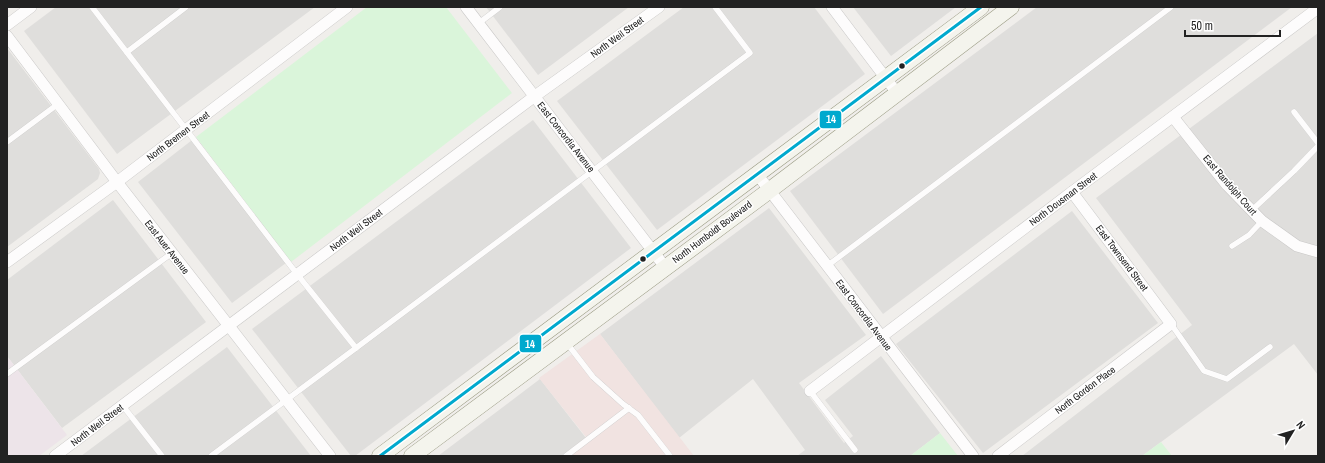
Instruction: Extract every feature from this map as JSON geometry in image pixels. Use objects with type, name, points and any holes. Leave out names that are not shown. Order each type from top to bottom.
[{"type":"main road","name":"North Humboldt Boulevard","points":[[380,456],[981,7]]},
{"type":"main road","name":"North Humboldt Boulevard","points":[[412,456],[769,190],[1011,7]]},
{"type":"street","points":[[7,25],[31,7]]},
{"type":"street","name":"North Bremen Street","points":[[7,262],[187,130],[347,7]]},
{"type":"street","name":"East Concordia Avenue","points":[[466,7],[666,267]]},
{"type":"street","name":"North Weil Street","points":[[55,456],[535,96],[659,7]]},
{"type":"street","points":[[832,7],[897,93]]},
{"type":"street","name":"North Dousman Street","points":[[810,392],[1072,192],[1318,8]]},
{"type":"street","name":"East Auer Avenue","points":[[7,36],[117,182],[330,456]]},
{"type":"street","name":"East Randolph Court","points":[[1173,117],[1227,185],[1262,222],[1297,246],[1318,252]]},
{"type":"street","name":"East Concordia Avenue","points":[[757,174],[973,456]]},
{"type":"street","name":"East Townsend Street","points":[[1072,192],[1171,324]]},
{"type":"street","name":"North Gordon Place","points":[[998,456],[1171,324]]},
{"type":"lane","points":[[92,7],[297,274],[356,348]]},
{"type":"lane","points":[[127,52],[186,7]]},
{"type":"lane","points":[[478,23],[500,7]]},
{"type":"lane","points":[[211,456],[593,172],[750,53],[715,7]]},
{"type":"lane","points":[[827,266],[1171,7]]},
{"type":"lane","points":[[7,142],[58,104]]},
{"type":"lane","points":[[1251,211],[1294,171],[1318,144],[1294,112]]},
{"type":"lane","points":[[1232,246],[1249,235],[1262,222]]},
{"type":"lane","points":[[7,374],[172,253]]},
{"type":"lane","points":[[1171,324],[1204,371],[1227,379],[1270,347]]},
{"type":"lane","points":[[566,342],[593,377],[623,404],[638,415],[670,456]]},
{"type":"lane","points":[[810,392],[854,450]]},
{"type":"lane","points":[[123,406],[162,456]]},
{"type":"lane","points":[[566,456],[629,408]]},
{"type":"shaded area","points":[[56,7],[315,7],[117,154],[24,31]]},
{"type":"shaded area","points":[[486,7],[629,7],[538,75]]},
{"type":"shaded area","points":[[684,7],[814,7],[865,74],[657,230],[557,101]]},
{"type":"shaded area","points":[[853,7],[956,7],[891,56]]},
{"type":"shaded area","points":[[1037,7],[1292,7],[883,314],[790,191]]},
{"type":"shaded area","points":[[1318,33],[1318,375],[1294,344],[1142,456],[1022,456],[1192,325],[1096,198]]},
{"type":"shaded area","points":[[7,48],[99,169],[100,173],[98,179],[7,247]]},
{"type":"shaded area","points":[[533,120],[631,248],[355,456],[351,456],[252,329]]},
{"type":"shaded area","points":[[196,137],[290,260],[232,303],[138,182]]},
{"type":"shaded area","points":[[113,200],[206,322],[62,428],[7,356],[7,280]]},
{"type":"shaded area","points":[[769,208],[866,335],[799,383],[844,443],[853,436],[825,400],[881,356],[940,433],[910,456],[797,456],[805,450],[753,379],[679,438],[600,334]]},
{"type":"shaded area","points":[[1072,211],[1158,323],[983,453],[896,344]]},
{"type":"shaded area","points":[[600,334],[694,456],[573,456],[569,450],[586,437],[539,378]]},
{"type":"shaded area","points":[[227,347],[311,456],[81,456]]},
{"type":"shaded area","points":[[7,356],[67,435],[39,456],[7,456]]},
{"type":"shaded area","points":[[540,379],[586,438],[569,450],[573,456],[438,456]]},
{"type":"green space","points":[[367,7],[446,7],[512,93],[291,262],[196,137]]},
{"type":"green space","points":[[940,433],[958,456],[910,456]]},
{"type":"green space","points":[[1161,442],[1172,456],[1142,456]]},
{"type":"transit line","name":"14","points":[[380,456],[981,7]]}]
